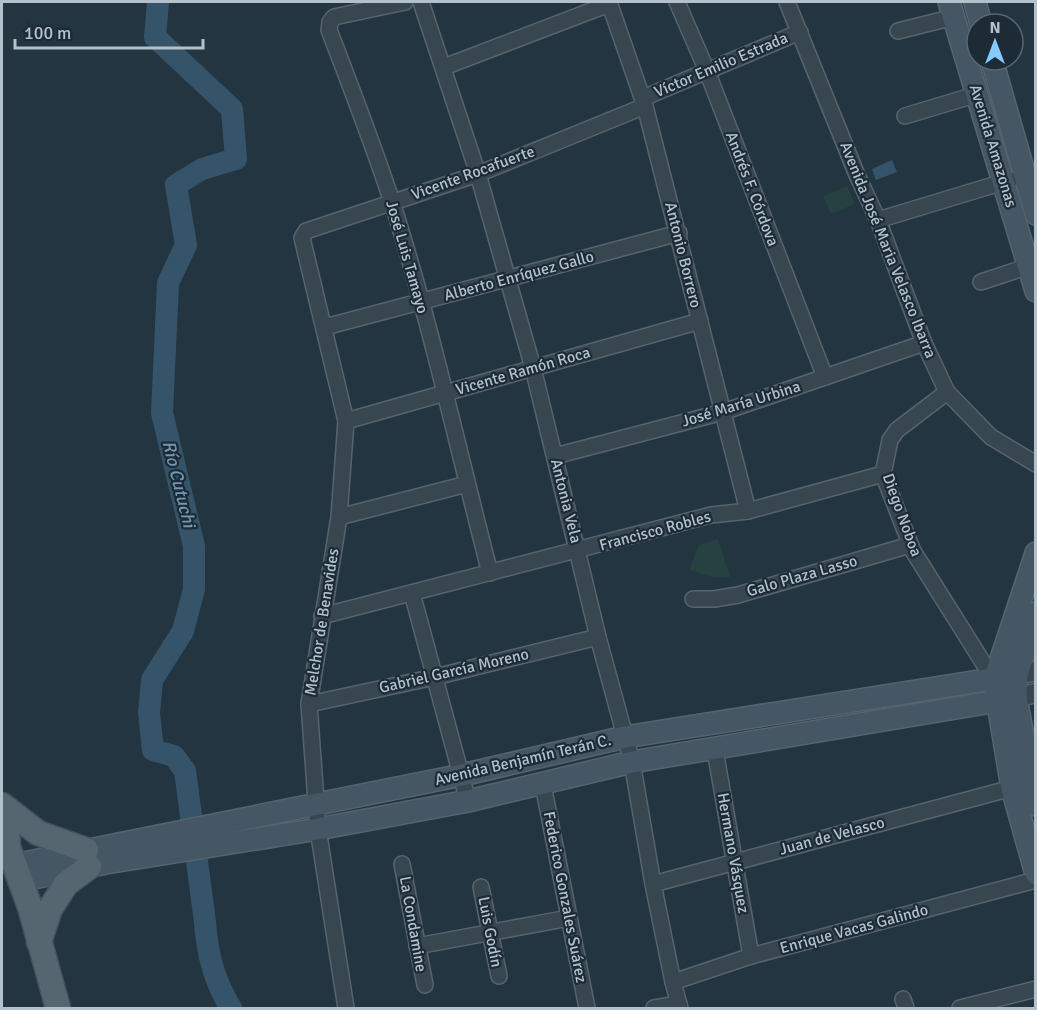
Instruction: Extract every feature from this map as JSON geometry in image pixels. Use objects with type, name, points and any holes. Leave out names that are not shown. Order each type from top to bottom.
[{"type":"main road","name":"Avenida Amazonas","points":[[951,9],[1035,291]]},
{"type":"main road","name":"Avenida Amazonas","points":[[995,72],[1035,214]]},
{"type":"main road","points":[[1035,554],[994,680],[1016,698],[1035,805]]},
{"type":"main road","points":[[1035,613],[1026,673],[1016,698],[1012,788],[1035,874]]},
{"type":"main road","name":"Avenida Benjamín Terán C.","points":[[97,856],[310,805],[462,775],[625,738],[1026,673]]},
{"type":"main road","name":"Avenida Benjamín Terán C.","points":[[11,859],[97,856],[314,830],[543,785],[632,762],[716,750],[1016,698]]},
{"type":"main road","points":[[2,805],[38,833],[97,856],[66,884],[50,909],[39,942]]},
{"type":"main road","points":[[2,812],[11,859],[30,907],[58,1008]]},
{"type":"street","name":"José Luis Tamayo","points":[[405,2],[334,17],[330,22],[329,30],[360,109],[392,203],[421,302],[489,573]]},
{"type":"street","name":"Antonia Vela","points":[[421,2],[478,174],[533,368],[598,637],[632,762],[653,884],[680,1006]]},
{"type":"street","name":"Andrés F. Córdova","points":[[677,2],[707,71],[825,377]]},
{"type":"street","name":"Avenida José Maria Velasco Ibarra","points":[[787,2],[856,175],[878,220],[924,343],[947,392],[991,437],[1035,464]]},
{"type":"street","points":[[444,67],[609,3]]},
{"type":"street","name":"Antonio Borrero","points":[[609,3],[644,102],[748,511]]},
{"type":"street","points":[[898,31],[951,9]]},
{"type":"street","name":"Víctor Emilio Estrada","points":[[644,102],[707,71],[800,32]]},
{"type":"street","points":[[905,116],[978,94]]},
{"type":"street","name":"Vicente Rocafuerte","points":[[302,238],[306,231],[478,174],[644,102]]},
{"type":"street","points":[[878,220],[1003,181],[1026,179]]},
{"type":"street","name":"Alberto Enríquez Gallo","points":[[325,327],[679,233]]},
{"type":"street","name":"Melchor de Benavides","points":[[302,238],[346,421],[339,517],[309,704],[310,805],[346,1008]]},
{"type":"street","points":[[981,282],[1029,266]]},
{"type":"street","name":"Vicente Ramón Roca","points":[[346,421],[700,321]]},
{"type":"street","name":"José María Urbina","points":[[555,456],[723,411],[924,343]]},
{"type":"street","name":"Diego Noboa","points":[[947,392],[897,430],[890,440],[883,474],[910,545],[994,680]]},
{"type":"street","name":"Francisco Robles","points":[[322,616],[711,515],[748,511],[883,474]]},
{"type":"street","points":[[339,517],[467,484]]},
{"type":"street","name":"Galo Plaza Lasso","points":[[693,599],[714,599],[738,595],[910,545]]},
{"type":"street","points":[[412,593],[468,801]]},
{"type":"street","name":"Gabriel García Moreno","points":[[309,704],[435,677],[598,637]]},
{"type":"street","name":"Hermano Vásquez","points":[[716,750],[751,956]]},
{"type":"street","name":"Federico Gonzales Suárez","points":[[543,785],[587,1008]]},
{"type":"street","name":"Juan de Velasco","points":[[653,884],[1012,788]]},
{"type":"street","name":"La Condamine","points":[[402,864],[424,985]]},
{"type":"street","name":"Enrique Vacas Galindo","points":[[673,982],[751,956],[1035,880]]},
{"type":"street","name":"Luis Godín","points":[[481,887],[499,976]]},
{"type":"street","points":[[417,946],[569,918]]},
{"type":"street","points":[[960,1008],[1035,989]]},
{"type":"street","points":[[654,1008],[680,1006]]},
{"type":"green space","points":[[959,2],[967,2],[970,12],[965,12],[965,22]]},
{"type":"green space","points":[[980,72],[989,72],[1021,176],[1012,178]]},
{"type":"green space","points":[[847,186],[855,204],[831,214],[823,196]]},
{"type":"green space","points":[[718,539],[730,577],[713,577],[689,570],[699,545]]},
{"type":"water","points":[[892,160],[897,172],[876,180],[872,169]]},
{"type":"waterway","name":"Río Cutuchi","points":[[158,2],[155,37],[232,109],[236,159],[202,169],[176,185],[186,245],[168,283],[162,413],[194,546],[194,589],[183,631],[152,680],[149,713],[153,750],[174,756],[185,771],[208,945],[216,978],[231,1008]]}]
